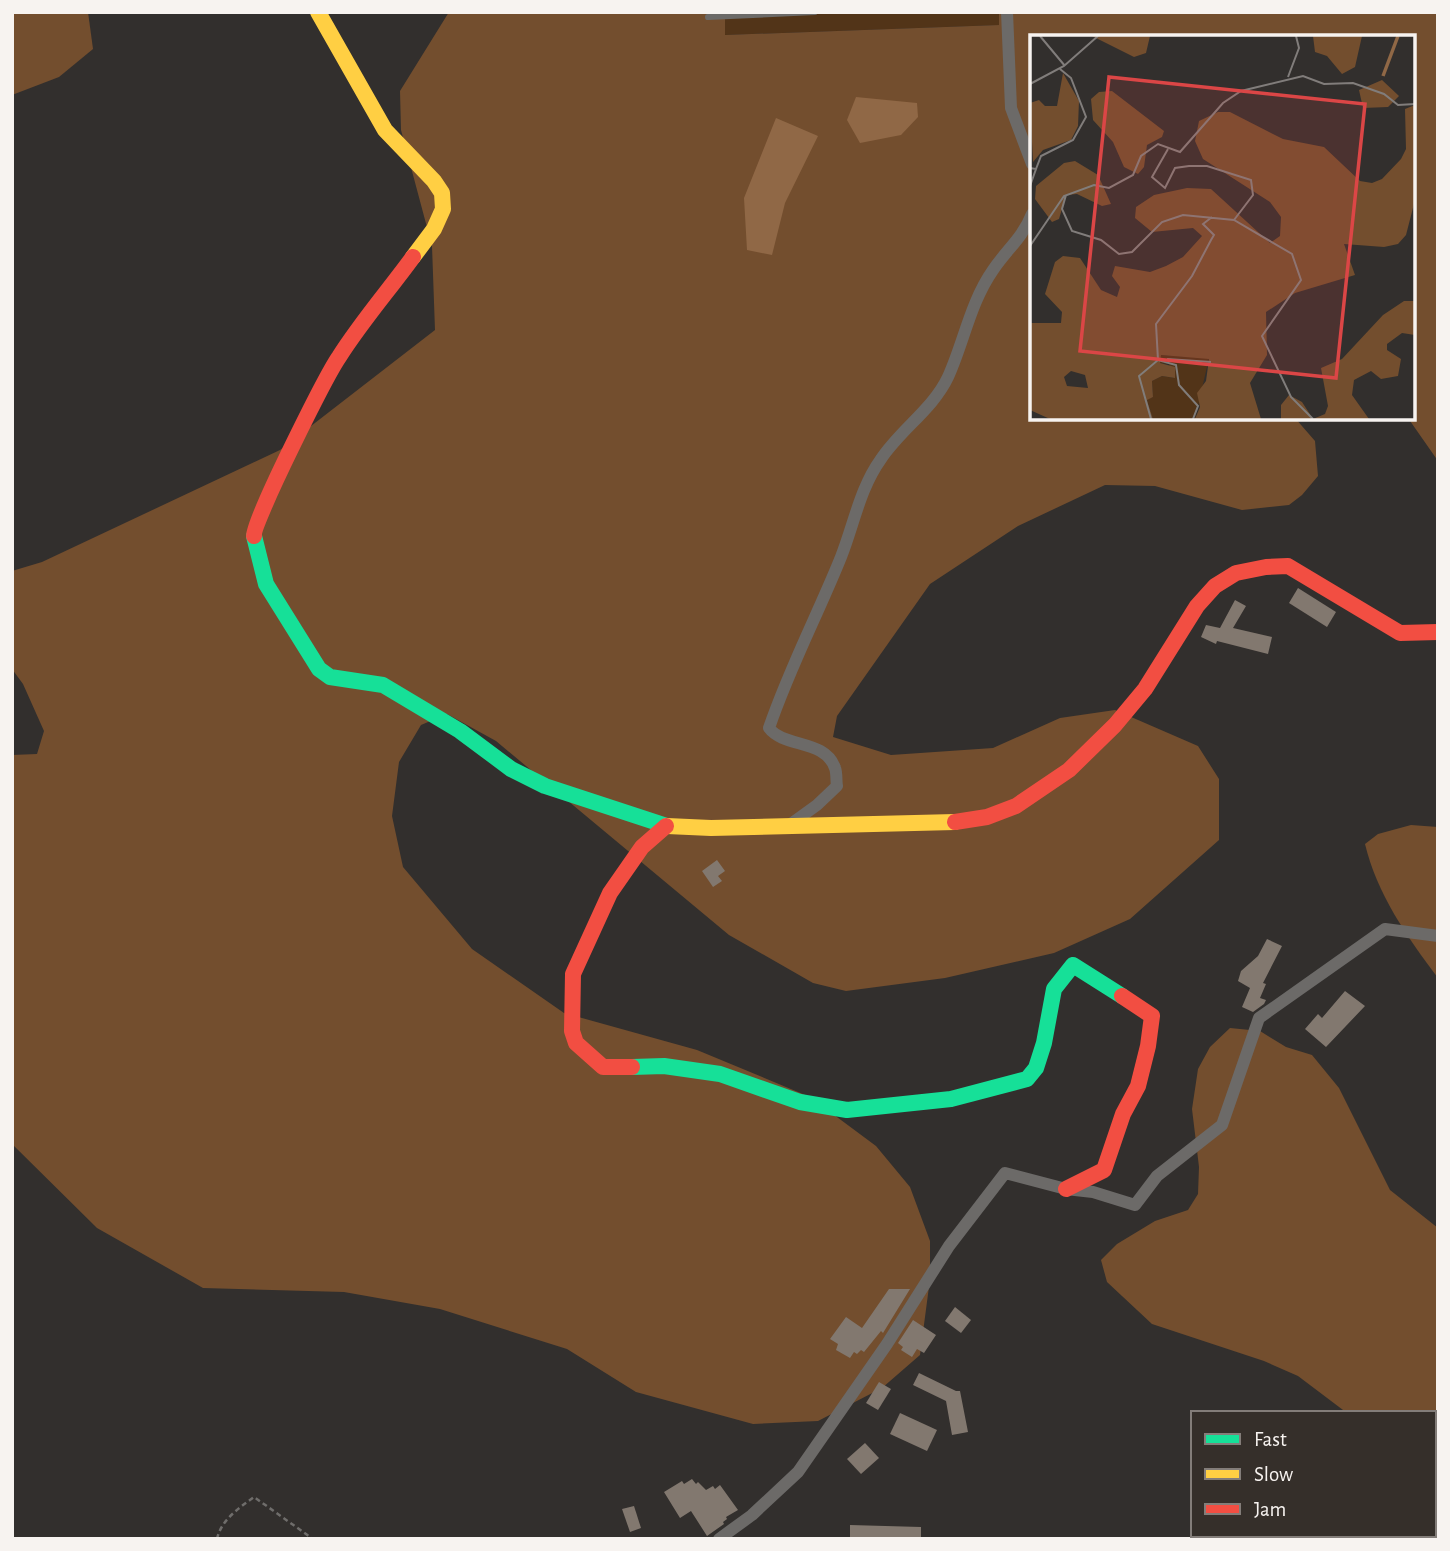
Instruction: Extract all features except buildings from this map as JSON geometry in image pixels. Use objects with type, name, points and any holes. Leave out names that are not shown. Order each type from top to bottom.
[{"type":"street","points":[[318,12],[385,130],[434,181],[442,193],[443,209],[434,229],[338,358],[253,530],[255,548],[266,584],[319,669],[330,677],[383,685],[460,731],[511,769],[545,786],[666,826],[711,828],[953,822],[987,817],[1016,806],[1069,770],[1115,725],[1144,689],[1197,606],[1214,586],[1236,573],[1289,566],[1400,633],[1438,632]]},
{"type":"street","points":[[1007,12],[1011,108],[1030,159]]},
{"type":"street","points":[[787,826],[817,805],[836,786],[835,767],[824,753],[803,743],[775,736],[769,728],[780,696],[842,556],[866,483],[881,458],[938,394],[948,377],[975,300],[993,269],[1025,232],[1030,219]]},
{"type":"street","points":[[666,826],[642,848],[610,893],[573,974],[572,1031],[576,1043],[594,1060],[603,1067],[664,1066],[720,1074],[800,1102],[847,1110],[951,1099],[1027,1079],[1036,1068],[1044,1043],[1054,989],[1073,965],[1152,1016],[1138,1086],[1123,1114],[1104,1170],[1066,1189]]},
{"type":"street","points":[[719,1539],[752,1515],[798,1472],[887,1344],[949,1246],[1005,1173],[1066,1189],[1093,1192],[1135,1205],[1157,1176],[1222,1125],[1259,1018],[1385,929],[1438,936]]},
{"type":"lane","points":[[708,17],[815,12]]},
{"type":"path","points":[[217,1539],[229,1516],[254,1497],[313,1539]]},
{"type":"shaded area","points":[[12,12],[88,12],[93,49],[59,77],[12,95]]},
{"type":"shaded area","points":[[449,12],[725,12],[725,35],[999,25],[999,12],[1438,12],[1438,461],[1409,420],[1415,420],[1415,35],[1030,35],[1030,420],[1297,420],[1315,441],[1318,476],[1302,495],[1289,505],[1242,510],[1155,486],[1105,485],[1018,526],[930,584],[837,716],[833,737],[891,755],[993,748],[1060,718],[1115,710],[1198,746],[1219,779],[1219,840],[1130,919],[1054,953],[945,978],[846,991],[813,983],[729,935],[496,741],[447,714],[421,725],[399,762],[392,816],[403,867],[472,949],[564,1013],[697,1050],[810,1097],[876,1146],[910,1187],[930,1241],[930,1279],[920,1355],[882,1388],[818,1421],[753,1424],[636,1392],[567,1349],[440,1309],[344,1292],[203,1288],[97,1228],[12,1144],[12,755],[37,754],[44,731],[23,684],[12,669],[12,571],[42,562],[280,450],[435,330],[432,246],[401,130],[400,91]]},
{"type":"shaded area","points":[[725,12],[999,12],[999,25],[725,35]]},
{"type":"shaded area","points":[[856,97],[917,103],[918,117],[901,135],[860,143],[847,120]]},
{"type":"shaded area","points":[[776,118],[818,136],[785,203],[772,255],[747,250],[744,198]]},
{"type":"shaded area","points":[[1411,825],[1438,827],[1438,978],[1404,931],[1385,898],[1365,844],[1378,834]]},
{"type":"shaded area","points":[[1230,1028],[1260,1031],[1286,1047],[1312,1055],[1339,1088],[1390,1190],[1438,1228],[1438,1472],[1436,1411],[1344,1411],[1298,1376],[1264,1361],[1152,1324],[1107,1282],[1101,1260],[1117,1244],[1155,1221],[1188,1210],[1198,1194],[1199,1167],[1192,1109],[1198,1069],[1210,1047]]},
{"type":"traffic: fast","points":[[254,536],[266,584],[319,669],[330,677],[383,685],[460,731],[511,769],[545,786],[667,826]]},
{"type":"traffic: fast","points":[[632,1067],[664,1066],[720,1074],[800,1102],[847,1110],[951,1099],[1027,1079],[1036,1068],[1044,1043],[1054,989],[1073,965],[1122,996]]},
{"type":"traffic: slow","points":[[318,12],[385,130],[434,181],[442,193],[443,209],[434,229],[413,257]]},
{"type":"traffic: slow","points":[[667,826],[711,828],[955,822]]},
{"type":"traffic: jam","points":[[254,536],[277,479],[339,357],[413,257]]},
{"type":"traffic: jam","points":[[955,822],[987,817],[1016,806],[1069,770],[1115,725],[1145,689],[1197,606],[1215,586],[1236,573],[1288,566],[1400,633],[1438,632]]},
{"type":"traffic: jam","points":[[632,1067],[603,1067],[576,1043],[572,1031],[573,974],[610,893],[642,847],[666,826]]},
{"type":"traffic: jam","points":[[1066,1189],[1104,1170],[1123,1114],[1138,1086],[1152,1016],[1122,996]]}]
